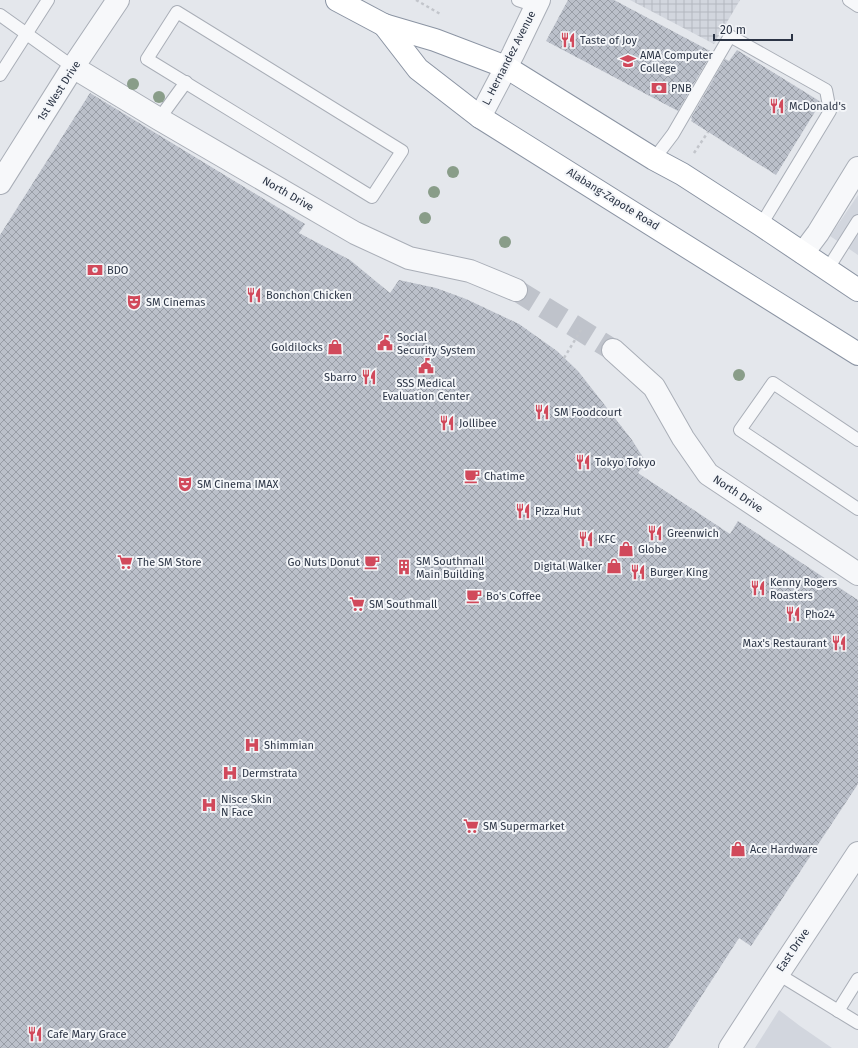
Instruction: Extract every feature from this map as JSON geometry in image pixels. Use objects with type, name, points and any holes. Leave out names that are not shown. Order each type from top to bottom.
[{"type":"highway","name":"Alabang-Zapote Road","points":[[337,0],[384,25],[435,40],[506,67],[761,224],[858,290]]},
{"type":"highway","name":"Alabang-Zapote Road","points":[[384,25],[418,69],[480,117],[858,354]]},
{"type":"street","name":"1st West Drive","points":[[0,183],[73,67],[118,0]]},
{"type":"street","name":"L. Hernandez Avenue","points":[[480,117],[506,67],[531,2]]},
{"type":"street","name":"North Drive","points":[[73,67],[355,233],[410,258],[470,271],[516,290]]},
{"type":"street","points":[[803,253],[818,233],[858,168]]},
{"type":"street","name":"North Drive","points":[[613,350],[654,387],[683,438],[708,474],[858,574]]},
{"type":"street","name":"East Drive","points":[[730,1048],[858,853]]},
{"type":"lane","points":[[0,75],[48,0]]},
{"type":"lane","points":[[849,0],[858,6]]},
{"type":"lane","points":[[177,12],[402,151],[372,197],[186,82],[147,59],[177,12]]},
{"type":"lane","points":[[0,15],[73,67]]},
{"type":"lane","points":[[654,159],[673,134],[730,36],[826,90],[830,111],[761,224]]},
{"type":"lane","points":[[159,119],[186,82]]},
{"type":"lane","points":[[827,270],[858,222]]},
{"type":"lane","points":[[858,440],[773,383],[740,430],[858,509]]},
{"type":"lane","points":[[778,974],[858,1023]]},
{"type":"lane","points":[[838,1011],[858,979]]},
{"type":"path","points":[[564,358],[581,330]]},
{"type":"shaded area","points":[[630,0],[740,0],[714,44]]},
{"type":"shaded area","points":[[858,195],[858,255],[830,236]]},
{"type":"shaded area","points":[[779,1010],[800,1026],[832,1048],[755,1048]]},
{"type":"building","points":[[568,0],[614,0],[712,52],[678,111],[546,41]]},
{"type":"building","points":[[737,50],[821,102],[776,175],[691,121],[691,118],[725,59],[729,61]]},
{"type":"building","name":"SM Southmall Main Building","points":[[90,93],[305,224],[299,233],[350,260],[390,293],[399,280],[436,288],[466,299],[519,324],[557,351],[578,371],[632,440],[646,462],[638,473],[730,534],[738,521],[858,600],[858,784],[751,946],[739,938],[668,1048],[0,1048],[0,235]]},
{"type":"tunnel","points":[[516,290],[613,350]]},
{"type":"place","name":"Taste of Joy","points":[[568,40]]},
{"type":"place","name":"AMA Computer College","points":[[628,61]]},
{"type":"place","name":"PNB","points":[[659,88]]},
{"type":"place","name":"McDonald's","points":[[777,106]]},
{"type":"place","name":"BDO","points":[[95,270]]},
{"type":"place","name":"Bonchon Chicken","points":[[254,295]]},
{"type":"place","name":"SM Cinemas","points":[[134,302]]},
{"type":"place","name":"Social Security System","points":[[385,343]]},
{"type":"place","name":"Goldilocks","points":[[335,347]]},
{"type":"place","name":"SSS Medical Evaluation Center","points":[[426,366]]},
{"type":"place","name":"Sbarro","points":[[369,377]]},
{"type":"place","name":"SM Foodcourt","points":[[542,412]]},
{"type":"place","name":"Jollibee","points":[[447,423]]},
{"type":"place","name":"Tokyo Tokyo","points":[[583,462]]},
{"type":"place","name":"Chatime","points":[[472,476]]},
{"type":"place","name":"SM Cinema IMAX","points":[[185,484]]},
{"type":"place","name":"Pizza Hut","points":[[523,511]]},
{"type":"place","name":"Greenwich","points":[[655,533]]},
{"type":"place","name":"KFC","points":[[586,539]]},
{"type":"place","name":"Globe","points":[[626,549]]},
{"type":"place","name":"The SM Store","points":[[125,562]]},
{"type":"place","name":"Go Nuts Donut","points":[[372,562]]},
{"type":"place","name":"Digital Walker","points":[[614,566]]},
{"type":"place","name":"SM Southmall Main Building","points":[[404,567]]},
{"type":"place","name":"Burger King","points":[[638,572]]},
{"type":"place","name":"Kenny Rogers Roasters","points":[[758,588]]},
{"type":"place","name":"Bo's Coffee","points":[[474,596]]},
{"type":"place","name":"SM Southmall","points":[[357,604]]},
{"type":"place","name":"Pho24","points":[[793,614]]},
{"type":"place","name":"Max's Restaurant","points":[[839,643]]},
{"type":"place","name":"Shimmian","points":[[252,745]]},
{"type":"place","name":"Dermstrata","points":[[230,773]]},
{"type":"place","name":"Nisce Skin N Face","points":[[209,805]]},
{"type":"place","name":"SM Supermarket","points":[[471,826]]},
{"type":"place","name":"Ace Hardware","points":[[738,849]]},
{"type":"place","name":"Cafe Mary Grace","points":[[35,1034]]}]
